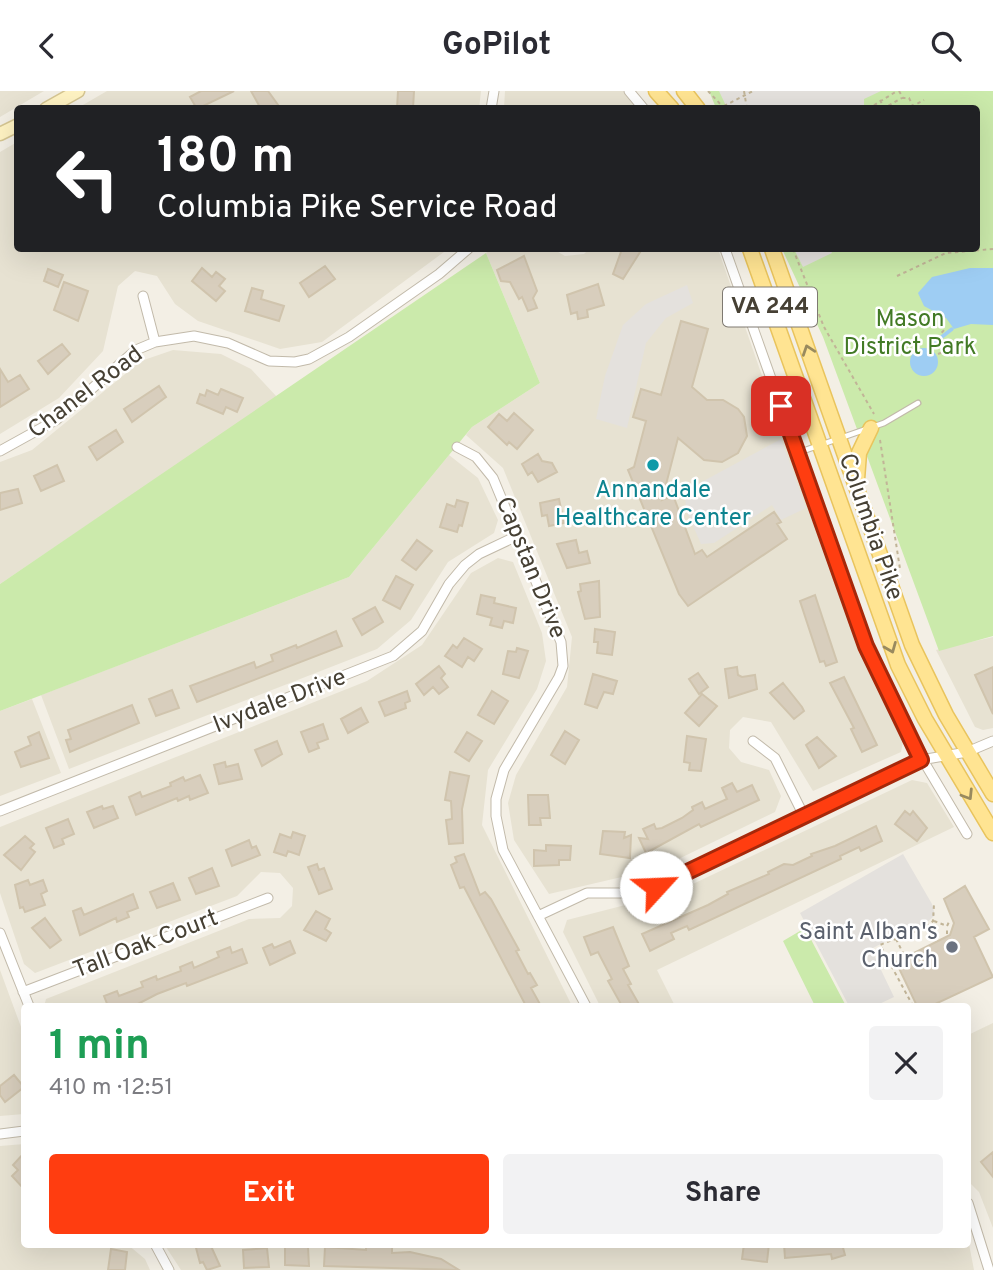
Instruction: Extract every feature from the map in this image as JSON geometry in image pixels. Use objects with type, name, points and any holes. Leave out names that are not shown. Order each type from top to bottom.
[{"type":"main road","points":[[53,105],[78,91]]},
{"type":"main road","points":[[656,91],[668,105]]},
{"type":"main road","points":[[684,91],[695,105]]},
{"type":"main road","name":"Columbia Pike","points":[[751,252],[898,665],[946,755],[993,833]]},
{"type":"main road","name":"Columbia Pike","points":[[773,252],[912,645],[932,689],[993,794]]},
{"type":"main road","points":[[858,495],[857,461],[875,425]]},
{"type":"street","points":[[629,91],[641,105]]},
{"type":"street","name":"Chanel Road","points":[[0,451],[55,420],[124,359],[156,342],[175,337],[202,337],[228,343],[270,361],[295,362],[309,359],[349,337],[439,274],[465,252]]},
{"type":"street","points":[[726,252],[866,646],[921,760],[967,834]]},
{"type":"street","points":[[143,296],[156,342]]},
{"type":"street","name":"Capstan Drive","points":[[457,447],[476,457],[494,478],[563,654],[559,677],[504,770],[496,799],[496,816],[503,850],[584,1003]]},
{"type":"street","name":"Ivydale Drive","points":[[0,811],[393,656],[422,631],[449,584],[465,565],[486,550],[517,536]]},
{"type":"street","points":[[753,741],[775,758],[804,817]]},
{"type":"street","points":[[538,916],[587,893],[638,893],[650,890],[921,760],[967,752],[993,741]]},
{"type":"street","name":"Tall Oak Court","points":[[23,992],[268,898]]},
{"type":"street","points":[[0,933],[28,1003]]},
{"type":"street","points":[[0,1134],[21,1131]]},
{"type":"street","points":[[971,1213],[989,1270]]},
{"type":"street","points":[[157,1248],[169,1270]]},
{"type":"lane","points":[[797,453],[896,418],[918,403]]},
{"type":"path","points":[[708,91],[722,105]]},
{"type":"path","points":[[727,105],[752,91]]},
{"type":"path","points":[[873,105],[898,91],[903,98]]},
{"type":"path","points":[[890,105],[903,98],[909,98],[912,105]]},
{"type":"path","points":[[880,100],[882,105]]},
{"type":"path","points":[[915,105],[924,100]]},
{"type":"path","points":[[794,252],[824,327],[875,425],[900,572]]},
{"type":"path","points":[[897,276],[946,253],[958,252]]},
{"type":"path","points":[[937,338],[945,329],[941,325]]},
{"type":"path","points":[[938,354],[943,352]]},
{"type":"path","points":[[911,1003],[880,945],[928,926],[933,921],[934,904]]},
{"type":"path","points":[[947,934],[950,920]]},
{"type":"path","points":[[933,921],[947,926]]},
{"type":"path","points":[[896,938],[905,957]]},
{"type":"shaded area","points":[[0,91],[44,91],[20,105],[14,105],[14,109],[0,117]]},
{"type":"shaded area","points":[[107,91],[481,91],[479,105],[83,105]]},
{"type":"shaded area","points":[[505,91],[623,91],[635,105],[504,105]]},
{"type":"shaded area","points":[[719,91],[881,91],[864,99],[864,105],[726,105]]},
{"type":"shaded area","points":[[14,144],[14,252],[444,252],[322,342],[280,349],[198,321],[175,304],[157,276],[135,271],[118,286],[103,351],[59,398],[0,434],[0,152]]},
{"type":"shaded area","points":[[558,252],[565,256],[586,252],[719,252],[829,569],[903,742],[901,752],[813,791],[771,722],[743,717],[730,730],[729,748],[741,762],[769,770],[781,796],[775,812],[660,868],[549,894],[514,840],[508,803],[516,775],[567,687],[572,637],[503,468],[466,435],[472,427],[540,383],[486,253]]},
{"type":"shaded area","points":[[796,252],[832,252],[832,253],[803,267]]},
{"type":"shaded area","points":[[687,285],[693,303],[666,318],[646,343],[627,428],[596,419],[605,376],[623,325],[646,304]]},
{"type":"shaded area","points":[[173,350],[221,354],[251,369],[277,397],[0,584],[0,462],[32,450],[141,361]]},
{"type":"shaded area","points":[[781,439],[806,508],[781,520],[772,505],[714,543],[701,544],[686,510],[685,491]]},
{"type":"shaded area","points":[[449,455],[478,478],[498,520],[494,533],[448,562],[411,620],[377,649],[69,769],[41,695],[349,577]]},
{"type":"shaded area","points":[[498,558],[513,562],[542,633],[546,661],[537,689],[488,770],[482,825],[571,1003],[45,1003],[46,999],[249,919],[280,918],[292,906],[293,888],[280,873],[261,872],[237,896],[35,973],[24,964],[0,893],[0,827],[367,681],[422,645],[471,573]]},
{"type":"shaded area","points":[[993,637],[993,728],[983,730],[975,727],[936,650]]},
{"type":"shaded area","points":[[32,699],[61,773],[0,796],[0,711]]},
{"type":"shaded area","points":[[912,780],[927,783],[954,827],[657,970],[674,1003],[598,1003],[563,932],[567,920],[676,892]]},
{"type":"shaded area","points":[[903,854],[932,904],[935,915],[921,928],[912,928],[871,949],[894,997],[881,1003],[847,1003],[800,913]]},
{"type":"shaded area","points":[[0,970],[21,1027],[21,1114],[0,1116]]},
{"type":"shaded area","points":[[993,1023],[993,1228],[979,1192],[971,1184],[971,1034]]},
{"type":"shaded area","points":[[21,1144],[21,1248],[132,1248],[145,1259],[150,1270],[0,1270],[0,1146]]},
{"type":"shaded area","points":[[167,1248],[970,1248],[974,1270],[181,1270]]},
{"type":"green space","name":"Mason District Park","points":[[709,91],[993,91],[993,636],[939,651],[823,337],[783,252],[980,252],[980,105],[715,105]]},
{"type":"green space","points":[[486,253],[540,383],[472,427],[349,577],[0,711],[0,584]]},
{"type":"green space","points":[[805,928],[844,1003],[814,1003],[783,941]]},
{"type":"water","points":[[970,268],[993,268],[993,325],[971,324],[954,329],[946,318],[924,306],[918,293],[932,277]]},
{"type":"water","points":[[924,348],[934,352],[938,362],[934,372],[924,376],[914,372],[910,362],[914,352]]},
{"type":"building","points":[[201,91],[234,91],[205,105],[195,105],[190,97]]},
{"type":"building","points":[[251,91],[268,91],[278,105],[259,105]]},
{"type":"building","points":[[398,91],[414,91],[413,105],[397,105]]},
{"type":"building","points":[[621,252],[640,252],[623,279],[613,274]]},
{"type":"building","points":[[524,256],[537,291],[533,298],[537,308],[528,311],[522,297],[519,299],[510,282],[501,281],[497,270]]},
{"type":"building","points":[[325,266],[335,279],[309,297],[300,283]]},
{"type":"building","points":[[202,268],[212,277],[216,272],[225,279],[219,286],[225,291],[216,301],[192,281]]},
{"type":"building","points":[[48,269],[63,275],[58,287],[44,281]]},
{"type":"building","points":[[64,282],[88,291],[78,321],[54,310]]},
{"type":"building","points":[[598,284],[604,305],[587,310],[588,317],[578,319],[577,312],[571,314],[567,295]]},
{"type":"building","points":[[252,288],[263,291],[261,299],[284,306],[279,321],[245,311]]},
{"type":"building","name":"Annandale Healthcare Center","points":[[681,321],[708,329],[692,387],[707,400],[723,400],[738,409],[744,417],[747,436],[738,453],[722,462],[704,460],[678,438],[662,500],[673,495],[695,554],[702,550],[707,557],[774,512],[781,522],[777,524],[787,539],[688,606],[679,594],[628,470],[634,467],[646,421],[633,417],[641,389],[661,395]]},
{"type":"building","points":[[62,344],[70,354],[48,374],[38,361]]},
{"type":"building","points":[[0,369],[8,382],[20,375],[29,389],[0,407]]},
{"type":"building","points":[[159,386],[166,397],[132,422],[124,409]]},
{"type":"building","points":[[221,389],[243,398],[237,412],[226,407],[223,414],[197,403],[200,394],[205,396],[207,390],[218,395]]},
{"type":"building","points":[[514,413],[533,430],[517,449],[509,442],[507,445],[488,427],[499,414],[507,421]]},
{"type":"building","points":[[116,430],[123,442],[97,460],[89,447]]},
{"type":"building","points":[[538,454],[542,461],[552,463],[557,472],[538,482],[532,472],[528,475],[522,464]]},
{"type":"building","points":[[57,465],[64,481],[41,491],[34,476]]},
{"type":"building","points":[[18,489],[22,503],[0,510],[0,493]]},
{"type":"building","points":[[559,499],[564,523],[549,526],[547,515],[542,516],[540,503]]},
{"type":"building","points":[[457,500],[468,503],[462,526],[459,525],[457,532],[440,527],[447,504],[455,507]]},
{"type":"building","points":[[417,540],[432,551],[416,570],[402,560]]},
{"type":"building","points":[[576,540],[579,553],[587,551],[590,563],[567,568],[557,544]]},
{"type":"building","points":[[396,576],[413,585],[400,609],[383,600]]},
{"type":"building","points":[[599,581],[600,617],[585,619],[578,592],[581,591],[580,584]]},
{"type":"building","points":[[481,595],[495,598],[494,603],[516,608],[513,623],[504,621],[502,628],[490,625],[492,618],[477,614]]},
{"type":"building","points":[[815,595],[837,662],[826,666],[824,661],[820,662],[800,601]]},
{"type":"building","points":[[375,607],[383,622],[362,635],[353,619]]},
{"type":"building","points":[[595,629],[615,632],[612,655],[597,653]]},
{"type":"building","points":[[336,631],[342,646],[197,702],[190,686],[254,662],[256,668],[273,661],[271,655],[296,645],[297,648]]},
{"type":"building","points":[[464,638],[482,649],[474,661],[468,657],[462,667],[445,656],[453,645],[457,648]]},
{"type":"building","points":[[517,648],[528,651],[519,678],[503,674],[508,651],[516,652]]},
{"type":"building","points":[[439,666],[445,674],[441,678],[448,687],[439,694],[433,687],[424,695],[416,684]]},
{"type":"building","points":[[737,667],[738,675],[742,677],[755,675],[757,689],[729,698],[725,669]]},
{"type":"building","points":[[993,667],[993,714],[975,675]]},
{"type":"building","points":[[698,673],[708,687],[699,694],[689,679]]},
{"type":"building","points":[[593,674],[617,681],[613,694],[604,692],[597,708],[585,704]]},
{"type":"building","points":[[844,677],[877,745],[862,752],[851,729],[854,728],[830,683]]},
{"type":"building","points":[[783,683],[804,711],[794,719],[770,693]]},
{"type":"building","points":[[172,690],[179,708],[156,716],[149,699]]},
{"type":"building","points":[[407,691],[410,701],[405,703],[406,708],[385,716],[379,702]]},
{"type":"building","points":[[492,691],[508,701],[494,724],[478,715]]},
{"type":"building","points":[[702,694],[717,706],[699,726],[685,713]]},
{"type":"building","points":[[132,705],[139,723],[70,752],[66,740],[71,739],[68,730]]},
{"type":"building","points":[[361,708],[368,722],[348,733],[341,719]]},
{"type":"building","points":[[323,724],[328,739],[317,743],[319,748],[309,752],[301,732]]},
{"type":"building","points":[[565,731],[579,740],[565,764],[551,755]]},
{"type":"building","points":[[39,732],[49,758],[21,767],[15,752],[31,745],[28,737]]},
{"type":"building","points":[[467,732],[482,741],[469,761],[455,752]]},
{"type":"building","points":[[687,736],[706,739],[701,771],[689,770],[690,763],[684,762]]},
{"type":"building","points":[[817,737],[836,756],[819,768],[806,745]]},
{"type":"building","points":[[277,741],[282,754],[262,766],[255,750]]},
{"type":"building","points":[[225,762],[226,767],[238,764],[242,779],[219,784],[214,765]]},
{"type":"building","points":[[450,772],[469,776],[462,809],[463,843],[449,844],[446,820],[452,819],[451,801],[445,800]]},
{"type":"building","points":[[200,775],[208,793],[190,800],[189,796],[178,801],[177,798],[136,815],[129,797],[140,792],[142,797],[171,786],[170,783],[183,777],[185,781]]},
{"type":"building","points":[[732,783],[737,792],[752,785],[759,800],[701,827],[699,824],[646,853],[639,838],[648,839],[643,829],[654,824],[656,829],[662,828],[682,818],[693,810],[692,807],[702,802],[705,809],[727,799],[722,788]]},
{"type":"building","points":[[528,795],[548,795],[550,818],[540,818],[541,825],[529,825]]},
{"type":"building","points":[[102,806],[103,809],[113,806],[118,818],[94,828],[87,812]]},
{"type":"building","points":[[905,811],[910,815],[913,811],[927,828],[917,841],[895,824]]},
{"type":"building","points":[[68,819],[74,834],[62,839],[64,844],[54,848],[46,828]]},
{"type":"building","points":[[876,826],[882,841],[861,851],[859,847],[840,856],[841,859],[689,930],[687,926],[671,933],[674,939],[650,951],[642,934],[708,905],[728,894],[727,892],[769,874],[768,872],[784,864],[793,865],[812,856],[811,854],[835,846]]},
{"type":"building","points":[[603,831],[625,832],[624,838],[631,835],[630,858],[600,854]]},
{"type":"building","points":[[293,832],[305,836],[299,855],[288,851],[286,856],[274,852],[280,834],[291,838]]},
{"type":"building","points":[[25,836],[34,844],[30,848],[35,852],[21,870],[4,855]]},
{"type":"building","points":[[249,840],[252,848],[256,846],[260,855],[232,866],[226,850]]},
{"type":"building","points":[[546,845],[571,846],[570,860],[559,860],[559,865],[534,866],[534,850],[546,851]]},
{"type":"building","points":[[464,854],[480,895],[485,892],[491,899],[519,950],[516,951],[528,974],[530,973],[537,985],[531,988],[539,1003],[524,1003],[464,887],[460,888],[451,865],[457,862],[455,857]]},
{"type":"building","points":[[317,864],[319,870],[324,868],[332,889],[319,894],[308,867]]},
{"type":"building","points":[[212,868],[219,886],[196,894],[189,878]]},
{"type":"building","points":[[28,880],[30,885],[43,880],[47,891],[41,894],[45,905],[25,912],[23,907],[20,908],[15,885]]},
{"type":"building","points":[[173,883],[180,900],[157,908],[150,892]]},
{"type":"building","name":"Saint Alban's Church","points":[[965,886],[989,929],[974,937],[993,977],[937,1003],[916,1003],[896,962],[950,935],[954,923],[944,899]]},
{"type":"building","points":[[133,894],[138,908],[127,912],[129,917],[117,922],[116,918],[80,935],[73,911],[81,908],[84,915]]},
{"type":"building","points":[[316,911],[330,919],[325,929],[331,933],[326,941],[304,930]]},
{"type":"building","points":[[45,918],[61,940],[50,948],[32,928]]},
{"type":"building","points":[[613,927],[629,966],[623,969],[631,984],[628,985],[638,1003],[620,1003],[608,981],[612,979],[598,952],[591,955],[584,937]]},
{"type":"building","points":[[290,941],[295,953],[270,965],[263,948],[272,944],[274,948]]},
{"type":"building","points":[[230,947],[232,953],[242,949],[247,963],[187,986],[186,983],[140,1003],[107,1003],[104,996],[117,991],[119,996],[143,987],[141,982],[156,976],[157,980],[181,971],[180,967],[192,962],[194,968],[219,957],[217,952]]},
{"type":"building","points":[[14,1075],[21,1083],[21,1089],[5,1102],[0,1095],[0,1086]]},
{"type":"building","points":[[993,1152],[993,1177],[981,1162]]},
{"type":"building","points":[[21,1156],[21,1186],[12,1176],[18,1170],[13,1165]]},
{"type":"building","points":[[196,1248],[212,1248],[220,1266],[207,1270],[203,1262],[200,1263]]},
{"type":"building","points":[[267,1248],[269,1267],[244,1268],[243,1250]]},
{"type":"building","points":[[285,1248],[308,1248],[309,1266],[285,1265]]},
{"type":"building","points":[[325,1248],[392,1248],[392,1253],[410,1252],[441,1259],[459,1270],[324,1266]]},
{"type":"building","points":[[743,1248],[769,1248],[767,1262],[742,1259]]},
{"type":"building","points":[[784,1248],[843,1248],[845,1255],[832,1259],[831,1254],[785,1258]]},
{"type":"building","points":[[111,1249],[127,1252],[125,1270],[108,1270]]},
{"type":"waterway","points":[[929,347],[952,329]]},
{"type":"place","name":"Annandale Healthcare Center","points":[[653,465]]},
{"type":"place","name":"Saint Alban's Church","points":[[952,947]]},
{"type":"route","points":[[656,887],[921,760],[866,646],[781,406]]}]
